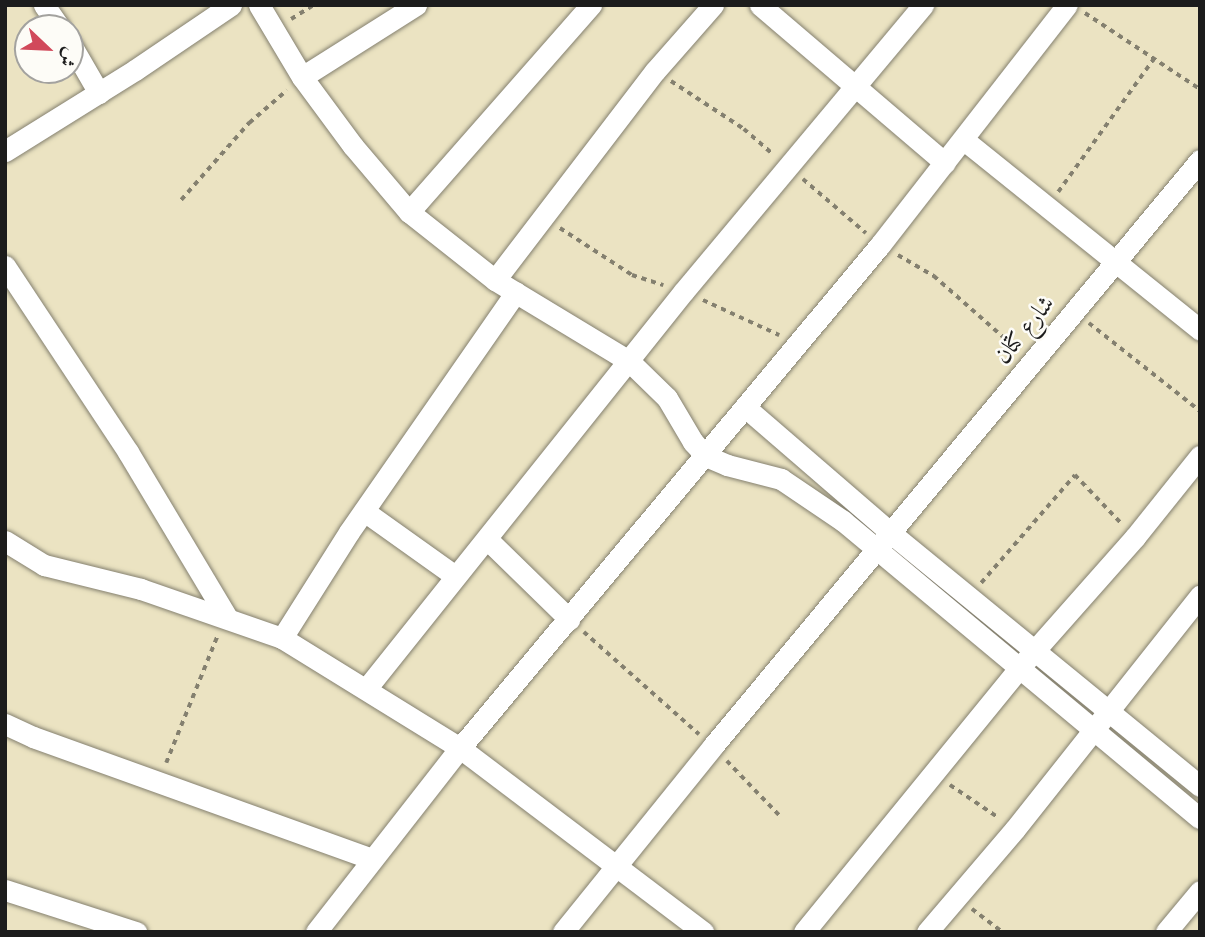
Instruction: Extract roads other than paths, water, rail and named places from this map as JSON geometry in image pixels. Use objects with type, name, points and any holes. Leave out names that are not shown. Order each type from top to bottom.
[{"type":"street","points":[[5,151],[100,93],[231,5]]},
{"type":"street","points":[[259,5],[302,77],[353,146],[409,212],[495,280],[629,361],[667,398],[693,442],[706,456],[727,465],[781,479],[969,597],[1200,786]]},
{"type":"street","points":[[302,77],[416,5]]},
{"type":"street","points":[[409,212],[591,5]]},
{"type":"street","points":[[495,280],[655,71],[713,5]]},
{"type":"street","points":[[760,5],[945,163]]},
{"type":"street","points":[[366,689],[629,361],[923,5]]},
{"type":"street","points":[[316,932],[460,748],[706,456],[964,140],[1076,9]]},
{"type":"street","points":[[84,67],[100,93]]},
{"type":"street","points":[[964,140],[1200,330]]},
{"type":"street","name":"شارع كتان","points":[[563,932],[713,746],[1200,160]]},
{"type":"street","points":[[5,266],[156,497],[226,616]]},
{"type":"street","points":[[282,638],[364,511],[516,292]]},
{"type":"street","points":[[745,407],[1020,667],[1200,818]]},
{"type":"street","points":[[804,932],[1020,667],[1135,537],[1200,456]]},
{"type":"street","points":[[364,511],[455,576]]},
{"type":"street","points":[[487,539],[569,619]]},
{"type":"street","points":[[5,541],[44,565],[141,589],[226,616],[282,638],[460,748],[703,932]]},
{"type":"street","points":[[927,932],[1015,829],[1200,596]]},
{"type":"street","points":[[5,724],[159,783],[372,859]]},
{"type":"street","points":[[5,890],[136,932]]},
{"type":"street","points":[[1166,932],[1200,891]]}]
